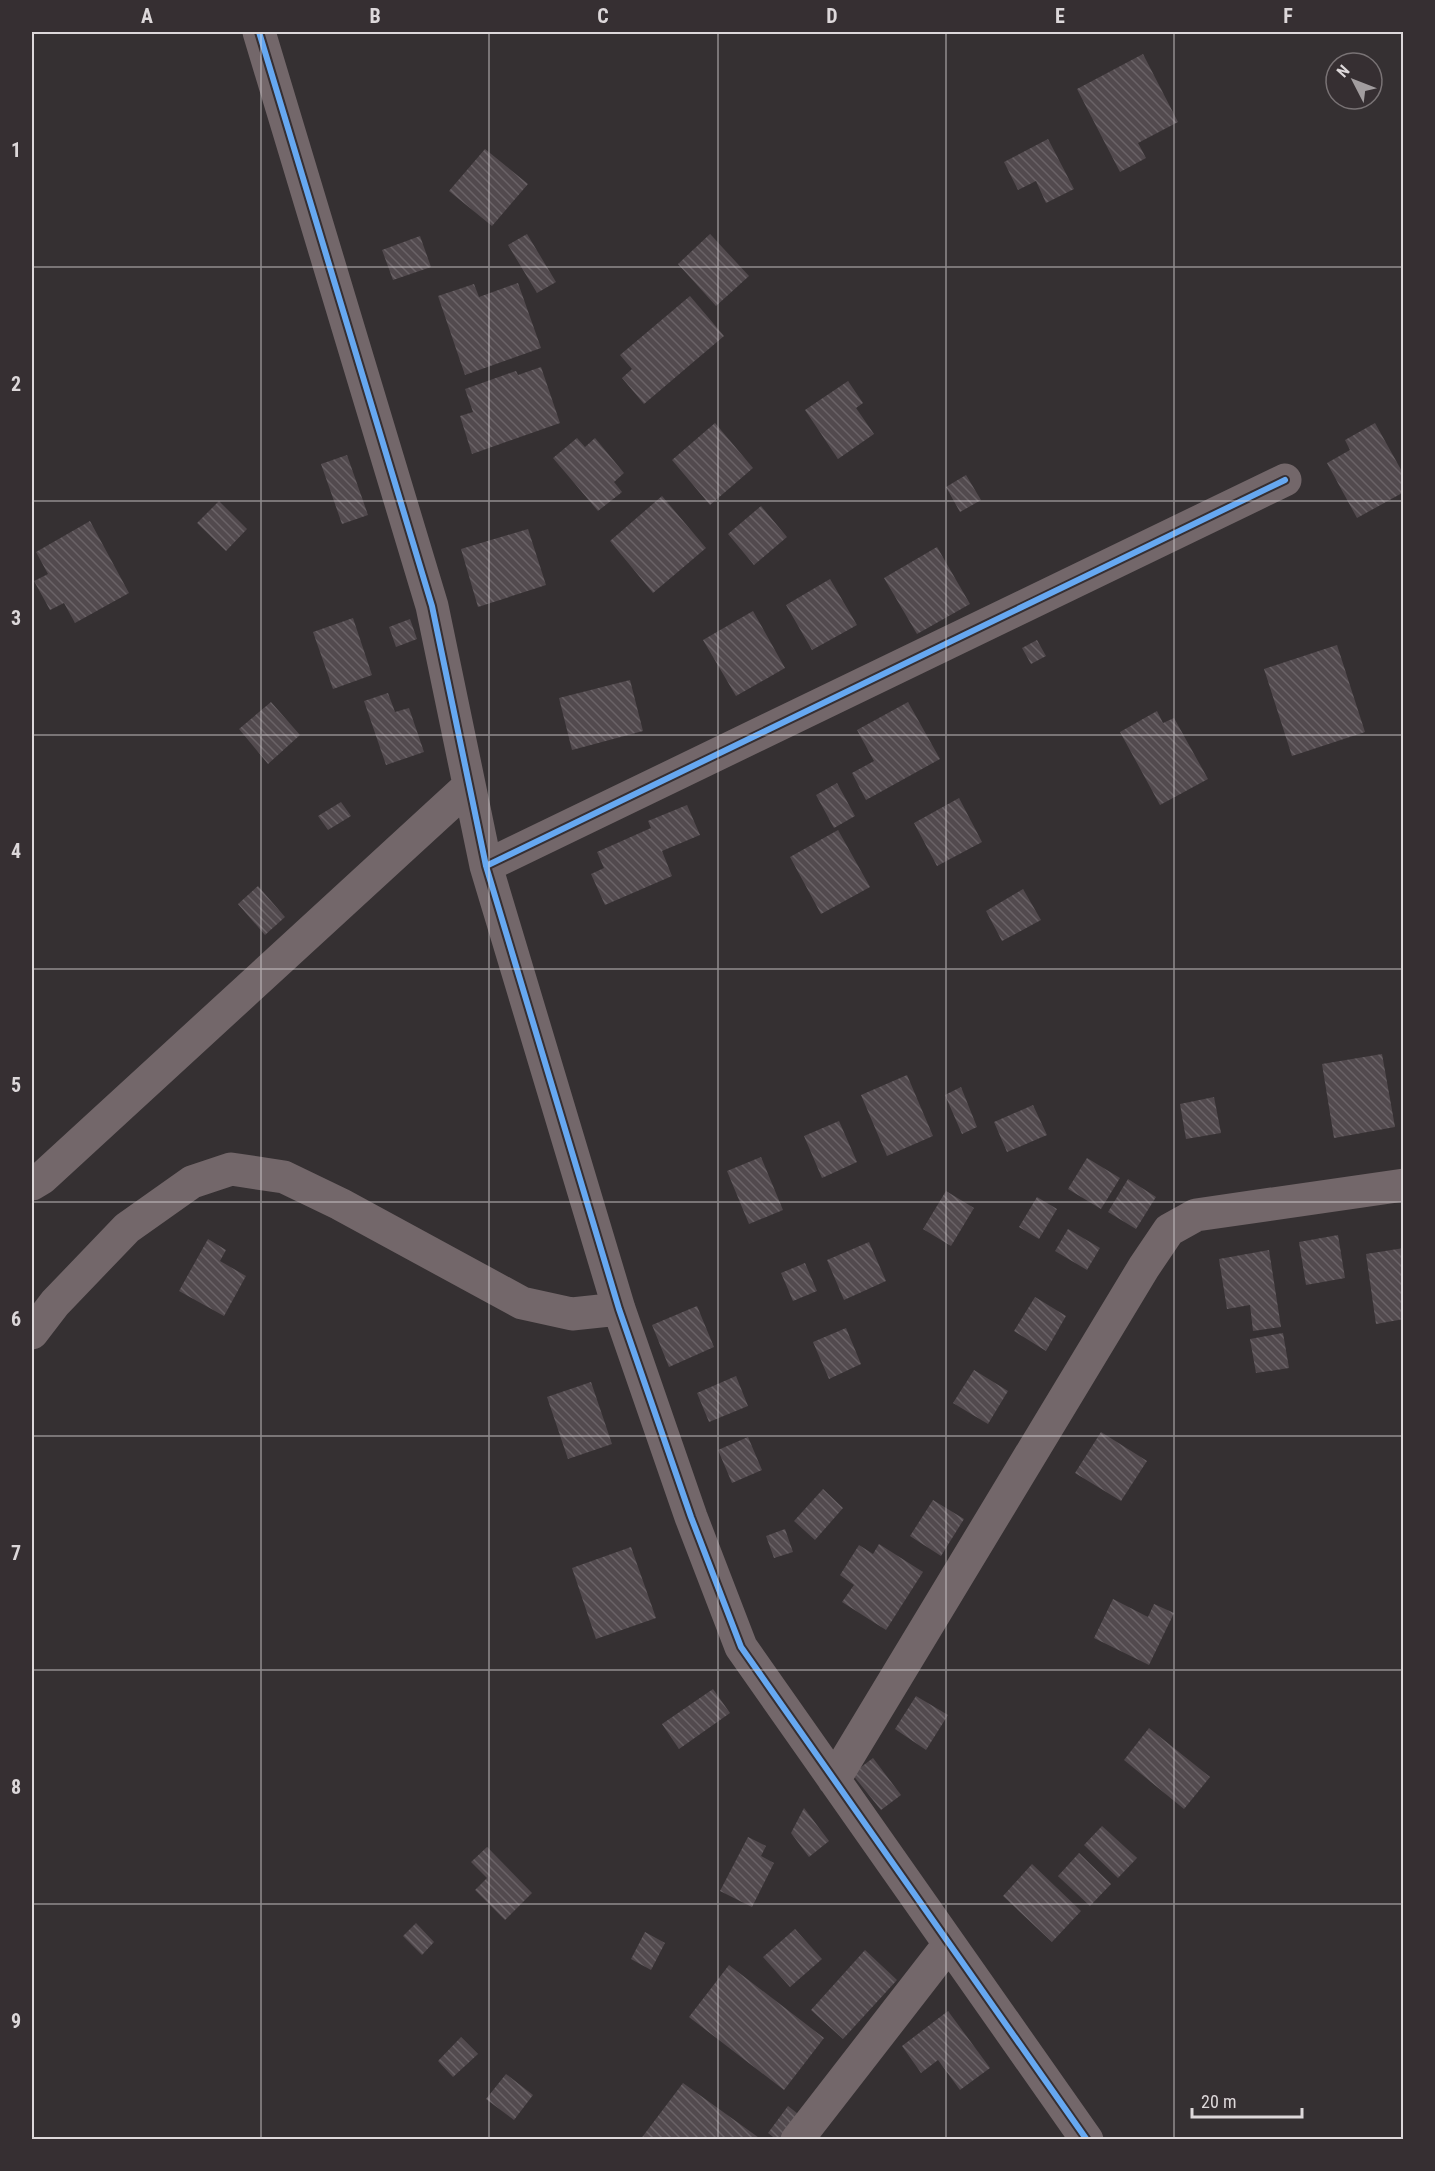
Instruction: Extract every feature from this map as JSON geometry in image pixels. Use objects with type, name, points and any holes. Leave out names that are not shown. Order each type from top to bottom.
[{"type":"street","points":[[260,32],[432,606],[486,866],[619,1309],[691,1517],[741,1647],[1087,2139]]},
{"type":"street","points":[[486,866],[1285,480]]},
{"type":"street","points":[[32,1184],[42,1178],[469,786]]},
{"type":"street","points":[[32,1333],[55,1303],[127,1228],[192,1182],[231,1169],[284,1177],[340,1204],[522,1304],[572,1314],[619,1309]]},
{"type":"street","points":[[834,1780],[1144,1267],[1169,1230],[1196,1215],[1404,1185]]},
{"type":"street","points":[[797,2139],[949,1944]]},
{"type":"building","points":[[1143,54],[1178,122],[1138,143],[1146,158],[1120,172],[1077,89]]},
{"type":"building","points":[[1048,139],[1074,189],[1046,203],[1036,181],[1018,190],[1004,162]]},
{"type":"building","points":[[485,149],[528,184],[492,226],[449,191]]},
{"type":"building","points":[[527,234],[556,282],[537,293],[508,245]]},
{"type":"building","points":[[710,234],[749,276],[716,306],[678,264]]},
{"type":"building","points":[[420,236],[431,267],[393,280],[382,250]]},
{"type":"building","points":[[518,283],[541,348],[465,375],[438,296],[474,284],[479,297]]},
{"type":"building","points":[[690,296],[724,336],[644,404],[622,378],[632,369],[620,355]]},
{"type":"building","points":[[541,367],[560,423],[472,454],[460,416],[473,412],[465,389],[516,371],[518,375]]},
{"type":"building","points":[[848,381],[863,403],[856,408],[874,434],[838,459],[805,410]]},
{"type":"building","points":[[715,423],[753,468],[710,505],[672,460]]},
{"type":"building","points":[[1375,423],[1404,475],[1404,492],[1357,518],[1327,463],[1350,450],[1345,440]]},
{"type":"building","points":[[577,438],[585,447],[595,438],[624,473],[614,482],[622,492],[598,511],[553,458]]},
{"type":"building","points":[[347,455],[368,515],[342,524],[321,464]]},
{"type":"building","points":[[966,475],[981,500],[960,512],[946,487]]},
{"type":"building","points":[[662,496],[706,548],[653,593],[610,541]]},
{"type":"building","points":[[219,501],[247,529],[226,551],[197,523]]},
{"type":"building","points":[[761,506],[787,537],[754,565],[728,534]]},
{"type":"building","points":[[90,521],[129,593],[75,623],[64,603],[50,610],[34,581],[48,574],[36,552]]},
{"type":"building","points":[[528,529],[546,585],[478,607],[461,549]]},
{"type":"building","points":[[937,547],[970,604],[917,634],[884,578]]},
{"type":"building","points":[[830,579],[857,625],[812,650],[786,605]]},
{"type":"building","points":[[753,611],[785,668],[736,696],[703,640]]},
{"type":"building","points":[[353,618],[372,675],[333,689],[313,632]]},
{"type":"building","points":[[410,619],[417,639],[396,647],[389,627]]},
{"type":"building","points":[[1037,640],[1046,656],[1031,664],[1022,648]]},
{"type":"building","points":[[1337,645],[1365,732],[1292,756],[1264,669]]},
{"type":"building","points":[[630,680],[643,731],[572,750],[559,698]]},
{"type":"building","points":[[388,693],[395,712],[409,708],[424,752],[386,765],[364,701]]},
{"type":"building","points":[[271,702],[300,735],[268,764],[239,729]]},
{"type":"building","points":[[908,702],[940,759],[866,800],[852,773],[874,761],[857,730]]},
{"type":"building","points":[[1157,711],[1163,723],[1174,718],[1208,779],[1160,805],[1120,732]]},
{"type":"building","points":[[837,783],[855,816],[834,828],[816,795]]},
{"type":"building","points":[[959,798],[982,842],[937,866],[914,823]]},
{"type":"building","points":[[341,802],[351,816],[328,830],[318,816]]},
{"type":"building","points":[[687,805],[700,835],[662,851],[672,876],[605,905],[591,874],[604,868],[597,852],[651,828],[648,821]]},
{"type":"building","points":[[838,830],[870,887],[821,914],[790,857]]},
{"type":"building","points":[[258,886],[285,917],[265,935],[238,904]]},
{"type":"building","points":[[1023,889],[1041,920],[1002,941],[986,911]]},
{"type":"building","points":[[1382,1054],[1395,1127],[1334,1138],[1322,1064]]},
{"type":"building","points":[[907,1075],[933,1136],[887,1156],[861,1095]]},
{"type":"building","points":[[961,1087],[977,1127],[962,1134],[945,1095]]},
{"type":"building","points":[[1214,1097],[1221,1133],[1186,1139],[1180,1104]]},
{"type":"building","points":[[1033,1105],[1047,1135],[1007,1152],[994,1122]]},
{"type":"building","points":[[839,1121],[857,1162],[822,1178],[804,1136]]},
{"type":"building","points":[[761,1157],[783,1210],[749,1224],[727,1171]]},
{"type":"building","points":[[1087,1158],[1120,1178],[1101,1209],[1068,1189]]},
{"type":"building","points":[[1128,1179],[1156,1197],[1136,1229],[1108,1212]]},
{"type":"building","points":[[946,1191],[974,1208],[951,1246],[923,1229]]},
{"type":"building","points":[[1037,1197],[1057,1209],[1039,1239],[1019,1227]]},
{"type":"building","points":[[1068,1229],[1100,1248],[1087,1270],[1055,1251]]},
{"type":"building","points":[[1338,1235],[1345,1278],[1306,1285],[1299,1242]]},
{"type":"building","points":[[208,1239],[226,1250],[220,1261],[246,1276],[224,1316],[179,1291]]},
{"type":"building","points":[[869,1242],[886,1281],[844,1300],[827,1260]]},
{"type":"building","points":[[1404,1248],[1404,1319],[1376,1324],[1366,1254]]},
{"type":"building","points":[[1269,1250],[1281,1327],[1253,1331],[1250,1305],[1227,1309],[1219,1259]]},
{"type":"building","points":[[805,1263],[817,1291],[793,1301],[781,1273]]},
{"type":"building","points":[[1035,1297],[1066,1316],[1046,1351],[1014,1331]]},
{"type":"building","points":[[697,1306],[714,1347],[669,1367],[652,1325]]},
{"type":"building","points":[[846,1328],[861,1364],[829,1379],[813,1342]]},
{"type":"building","points":[[1283,1333],[1289,1368],[1256,1373],[1250,1339]]},
{"type":"building","points":[[974,1370],[1008,1391],[988,1424],[953,1403]]},
{"type":"building","points":[[736,1376],[748,1406],[709,1422],[697,1393]]},
{"type":"building","points":[[591,1382],[612,1444],[568,1459],[547,1397]]},
{"type":"building","points":[[1101,1432],[1147,1461],[1121,1501],[1075,1473]]},
{"type":"building","points":[[748,1437],[762,1470],[732,1483],[718,1450]]},
{"type":"building","points":[[823,1489],[843,1508],[815,1540],[794,1521]]},
{"type":"building","points":[[933,1500],[964,1519],[941,1556],[910,1536]]},
{"type":"building","points":[[785,1529],[793,1552],[774,1558],[766,1536]]},
{"type":"building","points":[[879,1544],[923,1572],[886,1630],[842,1602],[854,1585],[840,1575],[859,1545],[873,1554]]},
{"type":"building","points":[[631,1547],[656,1618],[596,1639],[572,1568]]},
{"type":"building","points":[[1113,1599],[1148,1617],[1154,1604],[1174,1613],[1149,1665],[1094,1638]]},
{"type":"building","points":[[713,1689],[730,1713],[679,1749],[662,1724]]},
{"type":"building","points":[[916,1696],[948,1715],[926,1750],[895,1729]]},
{"type":"building","points":[[1149,1728],[1210,1777],[1184,1809],[1124,1760]]},
{"type":"building","points":[[873,1758],[901,1795],[881,1810],[852,1774]]},
{"type":"building","points":[[804,1808],[829,1841],[809,1857],[791,1833]]},
{"type":"building","points":[[1102,1826],[1137,1858],[1118,1878],[1084,1845]]},
{"type":"building","points":[[748,1837],[766,1846],[761,1856],[774,1863],[752,1907],[720,1891]]},
{"type":"building","points":[[487,1847],[532,1893],[505,1920],[475,1890],[487,1878],[471,1862]]},
{"type":"building","points":[[1079,1853],[1111,1884],[1090,1906],[1058,1876]]},
{"type":"building","points":[[1032,1864],[1081,1911],[1052,1942],[1003,1896]]},
{"type":"building","points":[[416,1923],[434,1942],[422,1955],[403,1936]]},
{"type":"building","points":[[795,1929],[822,1959],[790,1987],[763,1957]]},
{"type":"building","points":[[645,1932],[665,1943],[651,1970],[631,1959]]},
{"type":"building","points":[[865,1950],[897,1980],[843,2039],[811,2010]]},
{"type":"building","points":[[729,1965],[824,2038],[784,2090],[689,2017]]},
{"type":"building","points":[[948,2011],[990,2068],[960,2090],[938,2060],[921,2073],[902,2046]]},
{"type":"building","points":[[461,2037],[478,2054],[453,2077],[438,2061]]},
{"type":"building","points":[[506,2074],[533,2095],[514,2120],[486,2099]]},
{"type":"building","points":[[683,2083],[762,2140],[640,2140]]},
{"type":"building","points":[[788,2106],[807,2121],[792,2140],[777,2140],[768,2133]]},
{"type":"cycle path","points":[[259,32],[432,606],[486,866],[619,1309],[691,1517],[741,1647],[1087,2140]]},
{"type":"cycle path","points":[[486,866],[1285,480]]}]
